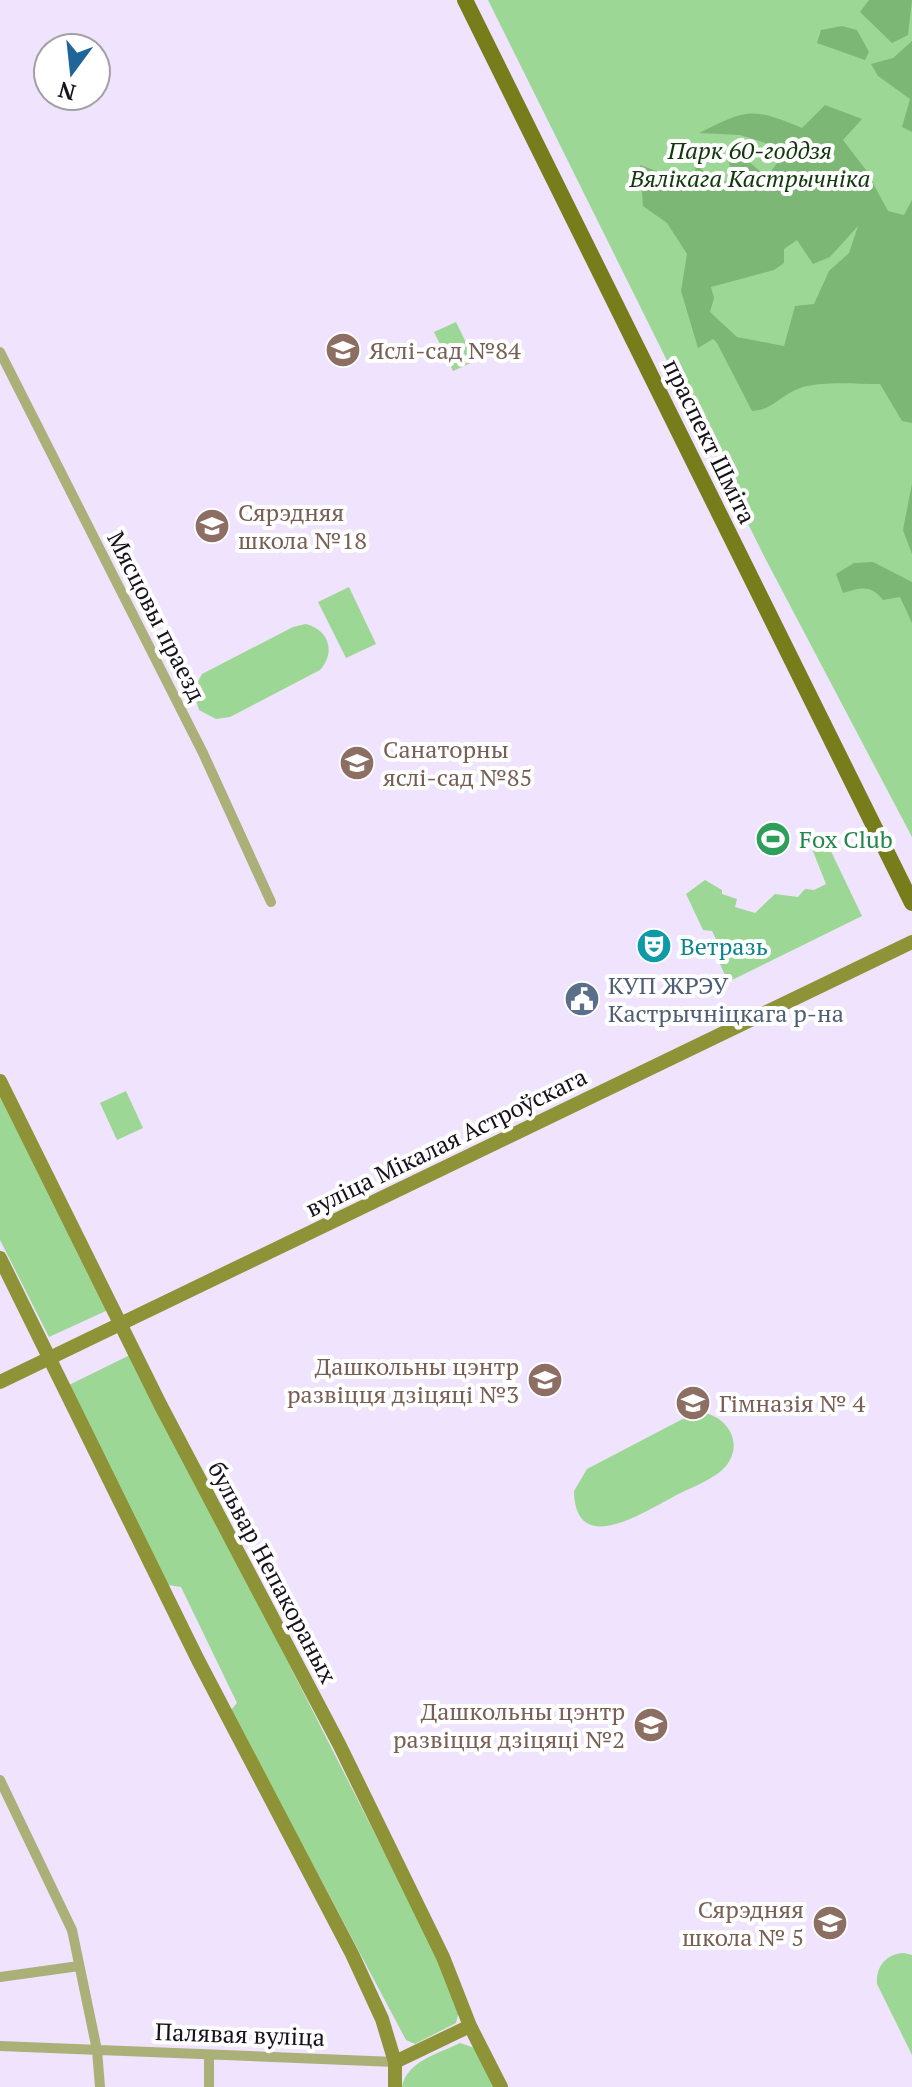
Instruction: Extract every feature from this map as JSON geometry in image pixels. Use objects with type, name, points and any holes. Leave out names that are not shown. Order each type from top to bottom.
[{"type":"main road","name":"праспект Шміта","points":[[465,0],[912,903]]},
{"type":"main road","name":"вуліца Мікалая Астроўскага","points":[[0,1382],[912,942]]},
{"type":"main road","name":"бульвар Непакораных","points":[[0,1081],[215,1512],[339,1744],[443,1957],[470,2026],[501,2087]]},
{"type":"main road","points":[[0,1258],[198,1660],[352,1954],[382,2019],[395,2062],[395,2087]]},
{"type":"main road","name":"Палявая вуліца","points":[[395,2062],[470,2026]]},
{"type":"street","name":"Мясцовы праезд","points":[[0,352],[203,753],[271,902]]},
{"type":"street","points":[[0,1782],[72,1930],[97,2050],[100,2087]]},
{"type":"street","points":[[0,1977],[79,1966]]},
{"type":"street","name":"Палявая вуліца","points":[[0,2046],[395,2062]]},
{"type":"street","points":[[209,2055],[209,2087]]},
{"type":"green space","name":"Парк 60-годдзя Вялікага Кастрычніка","points":[[488,0],[912,0],[912,837],[765,558]]},
{"type":"green space","points":[[869,0],[912,0],[908,35],[892,43],[860,12]]},
{"type":"green space","points":[[842,26],[857,30],[869,52],[865,60],[817,43],[821,30]]},
{"type":"green space","points":[[912,41],[912,132],[902,127],[910,99],[878,76],[871,64],[893,58]]},
{"type":"green space","points":[[825,105],[862,119],[843,140],[866,170],[888,211],[904,215],[912,200],[912,423],[902,421],[880,384],[812,385],[796,390],[766,408],[752,411],[717,343],[713,339],[698,348],[681,291],[687,254],[667,223],[643,206],[640,165],[693,184],[696,165],[722,185],[732,175],[728,158],[736,151],[767,177],[780,159],[781,148],[740,135],[699,133],[715,125],[740,115],[760,114],[802,128]],"holes":[[[858,226],[849,253],[829,271],[814,304],[795,306],[784,346],[737,337],[710,312],[714,298],[711,287],[774,270],[784,263],[784,249],[797,240],[813,264],[830,257]]]},
{"type":"green space","points":[[456,322],[475,361],[453,371],[434,332]]},
{"type":"green space","points":[[912,483],[912,554],[903,530]]},
{"type":"green space","points":[[873,562],[912,582],[912,623],[900,597],[883,600],[874,591],[865,589],[843,593],[836,574],[854,563]]},
{"type":"green space","points":[[349,587],[376,644],[346,658],[318,602]]},
{"type":"green space","points":[[306,624],[320,631],[328,642],[328,656],[320,670],[230,717],[216,719],[199,710],[193,691],[202,674],[293,627]]},
{"type":"green space","points":[[826,841],[862,916],[728,982],[712,946],[716,939],[712,931],[703,930],[686,894],[705,880],[722,890],[722,894],[737,899],[735,907],[755,913],[775,894],[798,897],[805,889],[814,890],[826,884],[812,849]]},
{"type":"green space","points":[[0,1090],[108,1310],[49,1337],[0,1240]]},
{"type":"green space","points":[[126,1091],[143,1128],[117,1140],[100,1103]]},
{"type":"green space","points":[[132,1354],[461,2004],[456,2023],[415,2044],[406,2040],[231,1710],[237,1703],[181,1587],[168,1585],[69,1385]]},
{"type":"green space","points":[[696,1412],[706,1413],[723,1422],[733,1438],[732,1457],[721,1471],[629,1519],[613,1525],[598,1526],[586,1522],[577,1511],[574,1491],[587,1469]]},
{"type":"green space","points":[[904,1953],[912,1955],[912,2055],[877,1984],[883,1962]]},
{"type":"green space","points":[[460,2043],[475,2048],[494,2087],[402,2087],[405,2078],[417,2065]]},
{"type":"place","name":"Яслі-сад №84","points":[[343,350]]},
{"type":"place","name":"Сярэдняя школа №18","points":[[212,526]]},
{"type":"place","name":"Санаторны яслі-сад №85","points":[[357,763]]},
{"type":"place","name":"Fox Club","points":[[773,839]]},
{"type":"place","name":"Ветразь","points":[[654,946]]},
{"type":"place","name":"КУП ЖРЭУ Кастрычніцкага р-на","points":[[582,999]]},
{"type":"place","name":"Дашкольны цэнтр развіцця дзіцяці №3","points":[[545,1380]]},
{"type":"place","name":"Гімназія № 4","points":[[693,1403]]},
{"type":"place","name":"Дашкольны цэнтр развіцця дзіцяці №2","points":[[651,1725]]},
{"type":"place","name":"Сярэдняя школа № 5","points":[[830,1923]]}]
